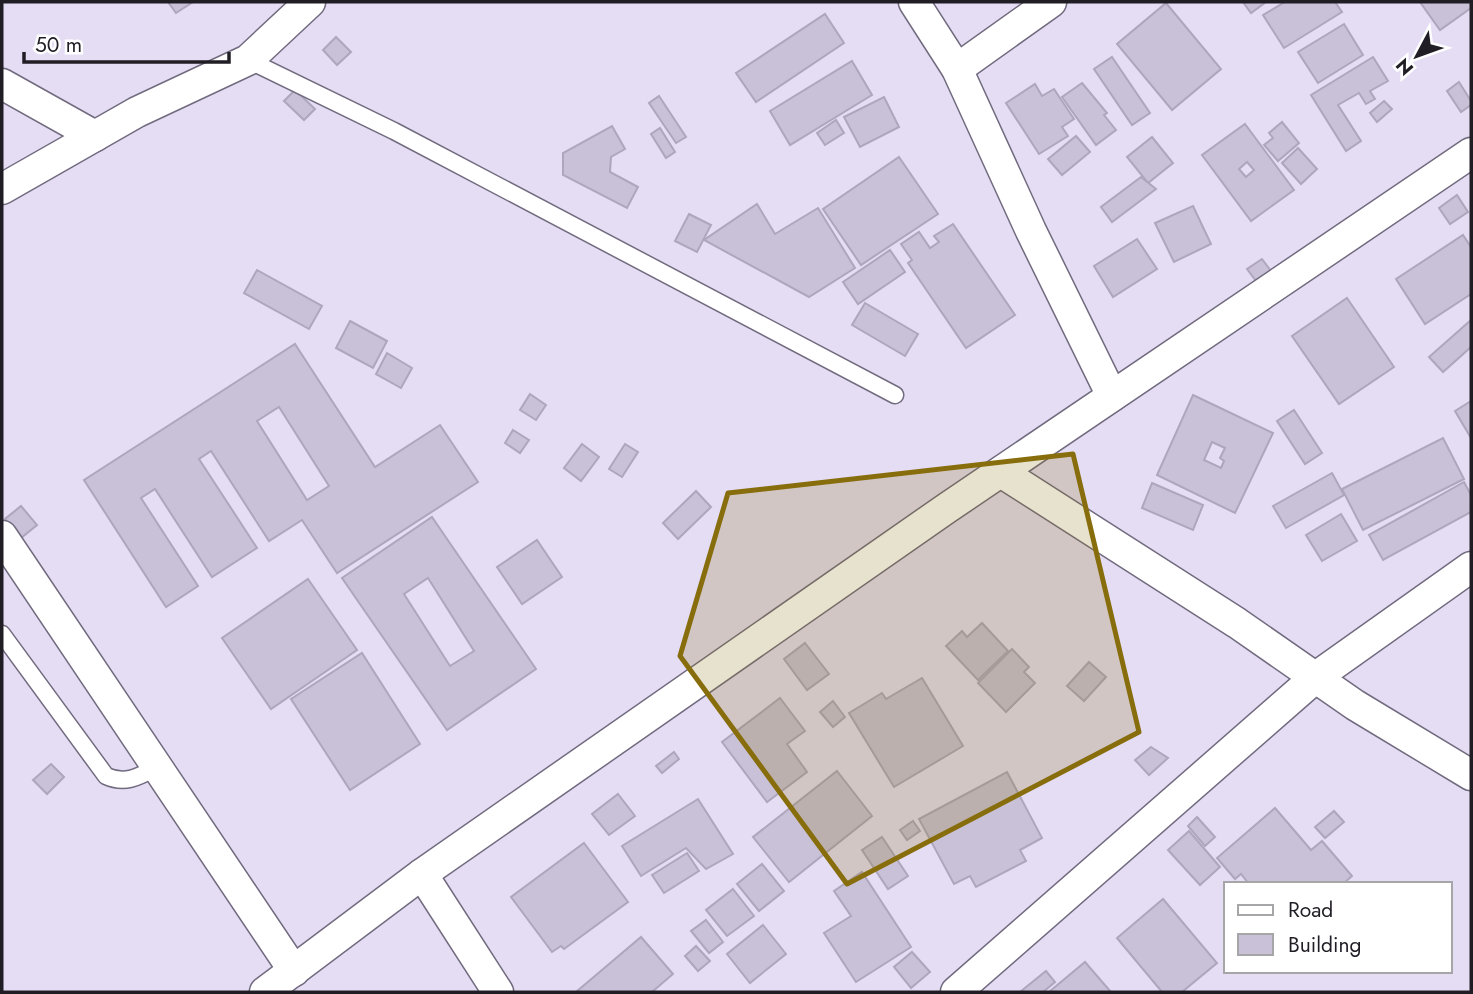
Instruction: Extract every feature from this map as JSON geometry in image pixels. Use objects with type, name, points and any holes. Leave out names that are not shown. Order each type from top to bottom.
[{"type":"street","points":[[2,189],[137,112],[248,60],[310,2]]},
{"type":"street","points":[[914,2],[957,69],[1031,231],[1112,396]]},
{"type":"street","points":[[957,69],[1051,2]]},
{"type":"street","points":[[2,84],[95,136]]},
{"type":"street","points":[[265,992],[422,874],[1001,472],[1471,153]]},
{"type":"street","points":[[1001,472],[1316,677],[1354,705],[1471,775]]},
{"type":"street","points":[[2,536],[294,971]]},
{"type":"street","points":[[956,992],[1316,677],[1471,567]]},
{"type":"street","points":[[422,874],[498,992]]},
{"type":"lane","points":[[248,60],[394,131],[895,395]]},
{"type":"lane","points":[[2,634],[106,776],[115,780],[133,779],[157,767]]},
{"type":"highlighted area","points":[[1073,454],[1139,732],[847,884],[680,656],[728,493]]},
{"type":"building","points":[[168,2],[193,2],[176,13]]},
{"type":"building","points":[[1243,2],[1266,2],[1251,13]]},
{"type":"building","points":[[1285,2],[1335,2],[1342,12],[1284,48],[1263,15]]},
{"type":"building","points":[[1420,2],[1471,2],[1471,8],[1440,30]]},
{"type":"building","points":[[1166,3],[1221,69],[1172,110],[1117,44]]},
{"type":"building","points":[[825,14],[844,43],[756,102],[736,73]]},
{"type":"building","points":[[1344,24],[1363,55],[1318,83],[1298,52]]},
{"type":"building","points":[[336,37],[351,52],[337,65],[323,50]]},
{"type":"building","points":[[1112,57],[1150,113],[1132,125],[1094,69]]},
{"type":"building","points":[[1373,57],[1388,81],[1370,91],[1375,99],[1366,104],[1359,93],[1338,105],[1361,141],[1346,151],[1311,95]]},
{"type":"building","points":[[852,61],[872,95],[790,145],[770,111]]},
{"type":"building","points":[[1459,82],[1471,101],[1471,105],[1461,112],[1447,91]]},
{"type":"building","points":[[1082,83],[1107,113],[1104,115],[1116,130],[1096,145],[1062,97]]},
{"type":"building","points":[[1035,84],[1042,96],[1054,89],[1074,119],[1062,127],[1068,136],[1039,154],[1006,103]]},
{"type":"building","points":[[295,90],[315,109],[304,120],[284,101]]},
{"type":"building","points":[[659,96],[686,137],[676,143],[649,103]]},
{"type":"building","points":[[884,97],[899,127],[860,147],[844,117]]},
{"type":"building","points":[[1384,101],[1392,109],[1377,122],[1370,113]]},
{"type":"building","points":[[836,120],[844,133],[825,145],[817,133]]},
{"type":"building","points":[[1282,122],[1299,143],[1278,161],[1264,145],[1273,138],[1269,133]]},
{"type":"building","points":[[1245,124],[1294,190],[1251,221],[1202,155]],"holes":[[[1247,162],[1254,170],[1246,177],[1239,169]]]},
{"type":"building","points":[[612,126],[625,149],[611,157],[610,172],[638,187],[627,208],[563,175],[563,153]]},
{"type":"building","points":[[660,128],[675,152],[666,158],[651,134]]},
{"type":"building","points":[[1076,136],[1090,152],[1062,175],[1048,159]]},
{"type":"building","points":[[1152,137],[1173,163],[1148,183],[1127,157]]},
{"type":"building","points":[[1298,148],[1317,169],[1301,184],[1282,163]]},
{"type":"building","points":[[899,157],[938,214],[861,265],[823,209]]},
{"type":"building","points":[[1141,177],[1156,189],[1112,222],[1101,207]]},
{"type":"building","points":[[1457,195],[1468,212],[1450,224],[1439,208]]},
{"type":"building","points":[[757,204],[775,234],[818,208],[855,268],[809,297],[704,240]]},
{"type":"building","points":[[1193,206],[1211,244],[1174,262],[1155,223]]},
{"type":"building","points":[[689,214],[711,225],[697,252],[675,241]]},
{"type":"building","points":[[953,224],[1015,315],[966,348],[908,263],[912,260],[901,244],[919,232],[930,248],[939,242],[934,236]]},
{"type":"building","points":[[1463,235],[1471,247],[1471,294],[1425,324],[1396,279]]},
{"type":"building","points":[[1137,239],[1157,269],[1113,297],[1094,266]]},
{"type":"building","points":[[890,250],[905,272],[858,304],[843,282]]},
{"type":"building","points":[[1262,259],[1271,271],[1256,281],[1247,269]]},
{"type":"building","points":[[257,270],[322,306],[309,329],[244,293]]},
{"type":"building","points":[[1347,298],[1394,367],[1339,404],[1292,336]]},
{"type":"building","points":[[865,303],[918,334],[905,356],[852,325]]},
{"type":"building","points":[[1471,320],[1471,347],[1443,372],[1429,357]]},
{"type":"building","points":[[350,321],[387,341],[373,368],[336,348]]},
{"type":"building","points":[[295,344],[375,467],[440,425],[478,482],[337,573],[302,520],[269,541],[211,451],[199,459],[257,548],[212,577],[155,489],[141,498],[198,586],[166,607],[84,480]],"holes":[[[279,407],[329,486],[307,500],[257,421]]]},
{"type":"building","points":[[387,353],[412,368],[401,388],[376,374]]},
{"type":"building","points":[[530,394],[546,405],[536,420],[520,410]]},
{"type":"building","points":[[1193,395],[1273,433],[1235,513],[1157,475]],"holes":[[[1212,442],[1225,448],[1220,458],[1224,461],[1221,468],[1204,460]]]},
{"type":"building","points":[[1471,401],[1471,438],[1455,411]]},
{"type":"building","points":[[1294,410],[1322,453],[1305,464],[1277,421]]},
{"type":"building","points":[[513,430],[529,440],[520,453],[505,443]]},
{"type":"building","points":[[1443,438],[1464,479],[1363,530],[1342,489]]},
{"type":"building","points":[[582,444],[599,457],[581,481],[564,468]]},
{"type":"building","points":[[625,444],[638,452],[622,477],[609,469]]},
{"type":"building","points":[[1332,473],[1344,495],[1286,528],[1273,506]]},
{"type":"building","points":[[1464,482],[1471,495],[1471,512],[1383,560],[1369,535]]},
{"type":"building","points":[[1152,483],[1203,505],[1193,530],[1142,508]]},
{"type":"building","points":[[696,491],[711,507],[678,539],[663,523]]},
{"type":"building","points":[[21,506],[37,525],[21,538],[5,519]]},
{"type":"building","points":[[1341,514],[1357,541],[1322,561],[1306,535]]},
{"type":"building","points":[[432,517],[536,669],[447,730],[342,578]],"holes":[[[428,578],[474,651],[450,666],[404,594]]]},
{"type":"building","points":[[537,540],[562,577],[522,604],[497,567]]},
{"type":"building","points":[[308,579],[357,650],[271,709],[222,638]]},
{"type":"building","points":[[982,623],[1008,651],[978,680],[946,646],[962,631],[967,637]]},
{"type":"building","points":[[805,643],[829,674],[807,690],[784,659]]},
{"type":"building","points":[[1012,649],[1029,667],[1024,672],[1035,683],[1006,712],[978,683]]},
{"type":"building","points":[[362,653],[420,744],[350,790],[291,699]]},
{"type":"building","points":[[1089,662],[1106,677],[1084,701],[1067,686]]},
{"type":"building","points":[[922,678],[963,746],[894,787],[849,713],[882,693],[886,699]]},
{"type":"building","points":[[780,698],[805,731],[787,744],[807,772],[767,802],[722,742]]},
{"type":"building","points":[[833,701],[845,717],[833,727],[820,712]]},
{"type":"building","points":[[1151,747],[1168,758],[1149,775],[1135,760]]},
{"type":"building","points":[[674,752],[679,759],[662,773],[656,766]]},
{"type":"building","points":[[51,764],[64,777],[47,794],[33,780]]},
{"type":"building","points":[[837,771],[872,816],[789,882],[753,837]]},
{"type":"building","points":[[1007,772],[1042,838],[1020,850],[1026,861],[976,887],[970,876],[954,884],[919,819]]},
{"type":"building","points":[[618,794],[635,816],[609,835],[592,814]]},
{"type":"building","points":[[698,799],[733,854],[706,869],[686,848],[641,876],[622,846]]},
{"type":"building","points":[[1275,808],[1311,850],[1322,841],[1352,876],[1345,882],[1247,882],[1241,874],[1235,879],[1217,858]]},
{"type":"building","points":[[1334,811],[1344,822],[1325,838],[1315,827]]},
{"type":"building","points":[[1197,817],[1215,837],[1205,846],[1188,826]]},
{"type":"building","points":[[913,821],[920,831],[907,840],[900,830]]},
{"type":"building","points":[[1189,831],[1220,867],[1200,885],[1168,850]]},
{"type":"building","points":[[882,837],[908,876],[888,889],[862,850]]},
{"type":"building","points":[[584,843],[628,902],[564,949],[561,946],[552,952],[511,897]]},
{"type":"building","points":[[687,853],[699,871],[664,893],[652,875]]},
{"type":"building","points":[[762,864],[784,891],[759,911],[737,884]]},
{"type":"building","points":[[862,872],[911,947],[856,982],[824,933],[851,916],[834,891]]},
{"type":"building","points":[[733,889],[754,916],[727,936],[706,910]]},
{"type":"building","points":[[1163,899],[1217,963],[1182,992],[1162,992],[1117,938]]},
{"type":"building","points":[[706,920],[723,942],[709,953],[691,931]]},
{"type":"building","points":[[763,925],[786,954],[750,983],[727,954]]},
{"type":"building","points":[[641,937],[673,974],[652,992],[576,992]]},
{"type":"building","points":[[696,946],[710,961],[698,971],[685,956]]},
{"type":"building","points":[[912,952],[930,972],[911,988],[894,967]]},
{"type":"building","points":[[1085,962],[1111,992],[1049,992]]},
{"type":"building","points":[[1046,971],[1055,982],[1043,992],[1020,992]]}]
